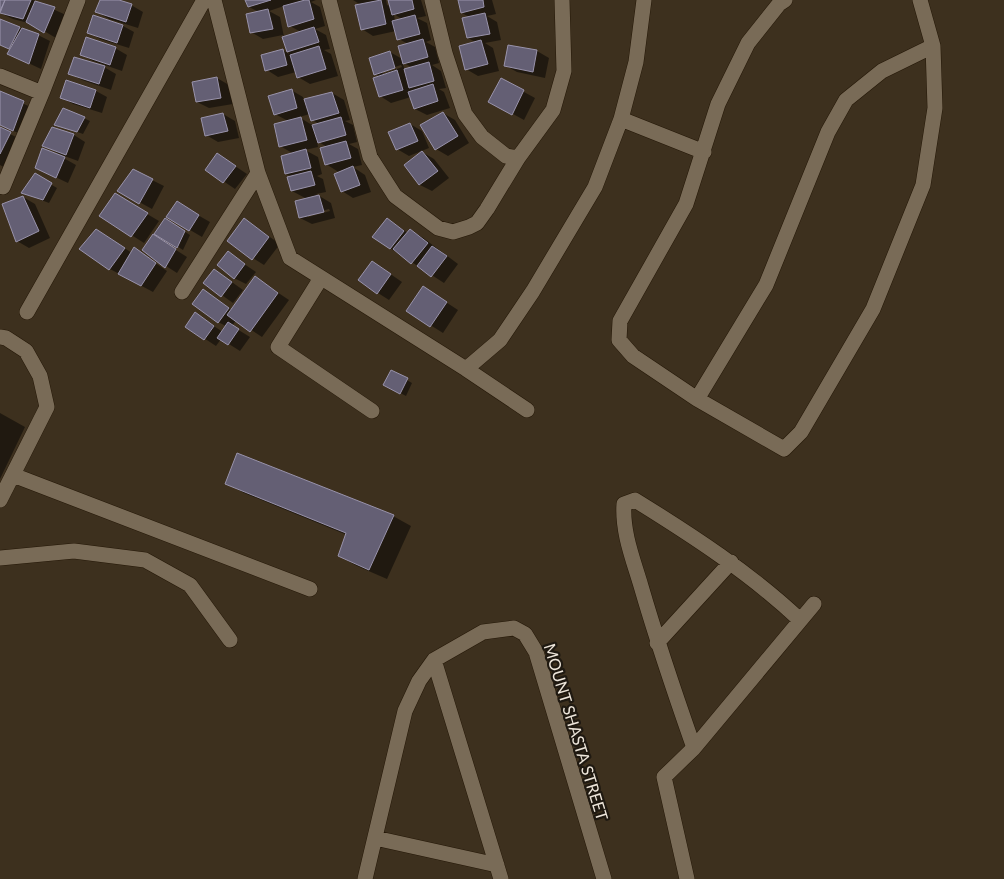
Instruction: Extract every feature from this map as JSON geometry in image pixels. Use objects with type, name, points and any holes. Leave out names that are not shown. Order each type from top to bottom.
[{"type":"street","points":[[0,186],[3,187],[78,0]]},
{"type":"street","points":[[27,312],[204,0]]},
{"type":"street","points":[[214,0],[258,173],[290,258],[466,369],[527,410]]},
{"type":"street","points":[[329,0],[370,157],[395,196],[438,228],[453,232],[477,223],[487,210],[518,158],[553,110],[564,71],[562,0]]},
{"type":"street","points":[[432,0],[444,53],[465,114],[482,137],[506,156],[518,158]]},
{"type":"street","points":[[466,369],[500,340],[533,292],[595,186],[621,119],[636,62],[644,0]]},
{"type":"street","points":[[785,0],[779,4],[748,43],[718,104],[686,204],[620,321],[619,340],[634,356],[697,398],[784,449],[801,432],[874,309],[923,185],[935,108],[933,46],[920,0]]},
{"type":"street","points":[[697,398],[766,285],[822,148],[846,100],[882,71],[933,46]]},
{"type":"street","points":[[0,76],[42,93]]},
{"type":"street","points":[[621,119],[704,152]]},
{"type":"street","points":[[182,292],[258,173]]},
{"type":"street","points":[[321,278],[278,347],[372,411]]},
{"type":"street","points":[[0,337],[6,338],[26,351],[40,376],[47,407],[0,500]]},
{"type":"street","points":[[12,475],[310,589]]},
{"type":"street","points":[[694,748],[658,643],[628,543],[623,517],[624,504],[635,500],[731,562],[777,598],[800,620]]},
{"type":"street","points":[[0,558],[74,551],[145,560],[190,584],[230,640]]},
{"type":"street","points":[[658,643],[731,562]]},
{"type":"street","points":[[687,879],[664,777],[694,748],[814,604]]},
{"type":"street","name":"MOUNT SHASTA STREET","points":[[434,660],[483,632],[514,628],[525,634],[536,652],[604,879]]},
{"type":"street","points":[[365,879],[405,711],[419,682],[434,660]]},
{"type":"street","points":[[434,660],[499,872]]},
{"type":"street","points":[[375,838],[499,872]]},
{"type":"building","points":[[0,0],[5,0],[0,11]]},
{"type":"building","points":[[5,0],[31,0],[23,19],[0,13]]},
{"type":"building","points":[[100,0],[119,0],[132,4],[126,22],[95,12]]},
{"type":"building","points":[[245,0],[271,0],[248,7]]},
{"type":"building","points":[[309,0],[314,19],[288,27],[283,6]]},
{"type":"building","points":[[381,0],[386,24],[361,30],[355,5]]},
{"type":"building","points":[[388,0],[412,0],[414,9],[392,15]]},
{"type":"building","points":[[458,0],[483,0],[484,7],[461,13]]},
{"type":"building","points":[[35,1],[55,7],[44,33],[26,22]]},
{"type":"building","points":[[268,9],[273,29],[250,33],[246,14]]},
{"type":"building","points":[[485,13],[490,34],[467,38],[462,18]]},
{"type":"building","points":[[93,15],[123,25],[117,43],[87,33]]},
{"type":"building","points":[[415,15],[420,34],[397,40],[392,21]]},
{"type":"building","points":[[0,19],[20,27],[9,49],[0,45]]},
{"type":"building","points":[[314,27],[319,42],[287,52],[282,37]]},
{"type":"building","points":[[22,28],[39,34],[29,64],[7,54]]},
{"type":"building","points":[[86,37],[116,47],[110,65],[80,55]]},
{"type":"building","points":[[423,39],[428,57],[403,64],[398,46]]},
{"type":"building","points":[[481,40],[488,64],[465,70],[459,46]]},
{"type":"building","points":[[508,45],[537,50],[533,72],[504,66]]},
{"type":"building","points":[[319,46],[326,69],[297,78],[290,55]]},
{"type":"building","points":[[283,49],[287,65],[265,71],[261,55]]},
{"type":"building","points":[[390,51],[395,68],[374,75],[369,58]]},
{"type":"building","points":[[74,57],[105,66],[99,84],[68,74]]},
{"type":"building","points":[[429,62],[434,81],[409,88],[404,69]]},
{"type":"building","points":[[397,70],[403,90],[379,97],[373,78]]},
{"type":"building","points":[[217,77],[221,98],[196,102],[192,82]]},
{"type":"building","points":[[501,78],[524,90],[512,115],[488,102]]},
{"type":"building","points":[[66,80],[96,90],[90,108],[60,98]]},
{"type":"building","points":[[433,84],[438,101],[414,109],[408,92]]},
{"type":"building","points":[[292,89],[297,108],[274,115],[268,96]]},
{"type":"building","points":[[0,91],[24,101],[13,131],[0,125]]},
{"type":"building","points":[[332,92],[339,113],[311,121],[304,99]]},
{"type":"building","points":[[63,108],[85,117],[77,132],[54,125]]},
{"type":"building","points":[[443,112],[458,136],[435,150],[420,125]]},
{"type":"building","points":[[223,113],[228,131],[205,136],[201,118]]},
{"type":"building","points":[[301,117],[307,140],[279,147],[274,124]]},
{"type":"building","points":[[341,117],[346,135],[318,143],[312,125]]},
{"type":"building","points":[[410,123],[418,141],[396,150],[388,132]]},
{"type":"building","points":[[0,127],[11,132],[0,154]]},
{"type":"building","points":[[52,127],[74,134],[66,155],[42,146]]},
{"type":"building","points":[[346,141],[351,158],[325,165],[320,148]]},
{"type":"building","points":[[42,148],[65,157],[56,178],[35,168]]},
{"type":"building","points":[[306,149],[311,168],[285,174],[281,156]]},
{"type":"building","points":[[422,151],[438,171],[419,185],[404,165]]},
{"type":"building","points":[[217,153],[236,166],[223,183],[205,170]]},
{"type":"building","points":[[353,166],[360,185],[341,192],[334,174]]},
{"type":"building","points":[[133,169],[153,179],[139,204],[117,191]]},
{"type":"building","points":[[311,171],[315,185],[291,191],[287,177]]},
{"type":"building","points":[[35,173],[52,183],[43,200],[21,193]]},
{"type":"building","points":[[115,193],[148,213],[131,237],[99,216]]},
{"type":"building","points":[[319,195],[324,212],[299,218],[295,201]]},
{"type":"building","points":[[23,196],[39,231],[16,242],[2,204]]},
{"type":"building","points":[[177,201],[199,215],[189,231],[166,217]]},
{"type":"building","points":[[165,218],[185,231],[177,248],[154,234]]},
{"type":"building","points":[[244,218],[269,237],[252,260],[227,241]]},
{"type":"building","points":[[387,218],[404,231],[390,249],[372,237]]},
{"type":"building","points":[[96,229],[125,248],[109,270],[79,249]]},
{"type":"building","points":[[410,229],[428,243],[411,264],[393,249]]},
{"type":"building","points":[[153,234],[176,249],[165,268],[142,250]]},
{"type":"building","points":[[432,246],[447,256],[431,277],[417,266]]},
{"type":"building","points":[[134,247],[156,263],[141,286],[118,274]]},
{"type":"building","points":[[228,251],[245,264],[234,279],[217,265]]},
{"type":"building","points":[[372,261],[391,274],[377,294],[358,280]]},
{"type":"building","points":[[214,269],[232,282],[221,297],[203,283]]},
{"type":"building","points":[[255,276],[278,293],[250,332],[227,315]]},
{"type":"building","points":[[423,286],[447,302],[430,327],[406,311]]},
{"type":"building","points":[[203,289],[229,308],[218,323],[192,304]]},
{"type":"building","points":[[195,312],[214,326],[204,340],[185,327]]},
{"type":"building","points":[[228,322],[239,329],[228,345],[217,338]]},
{"type":"building","points":[[391,370],[408,378],[400,394],[383,385]]},
{"type":"building","points":[[237,453],[394,515],[369,570],[338,556],[346,533],[225,484]]}]
